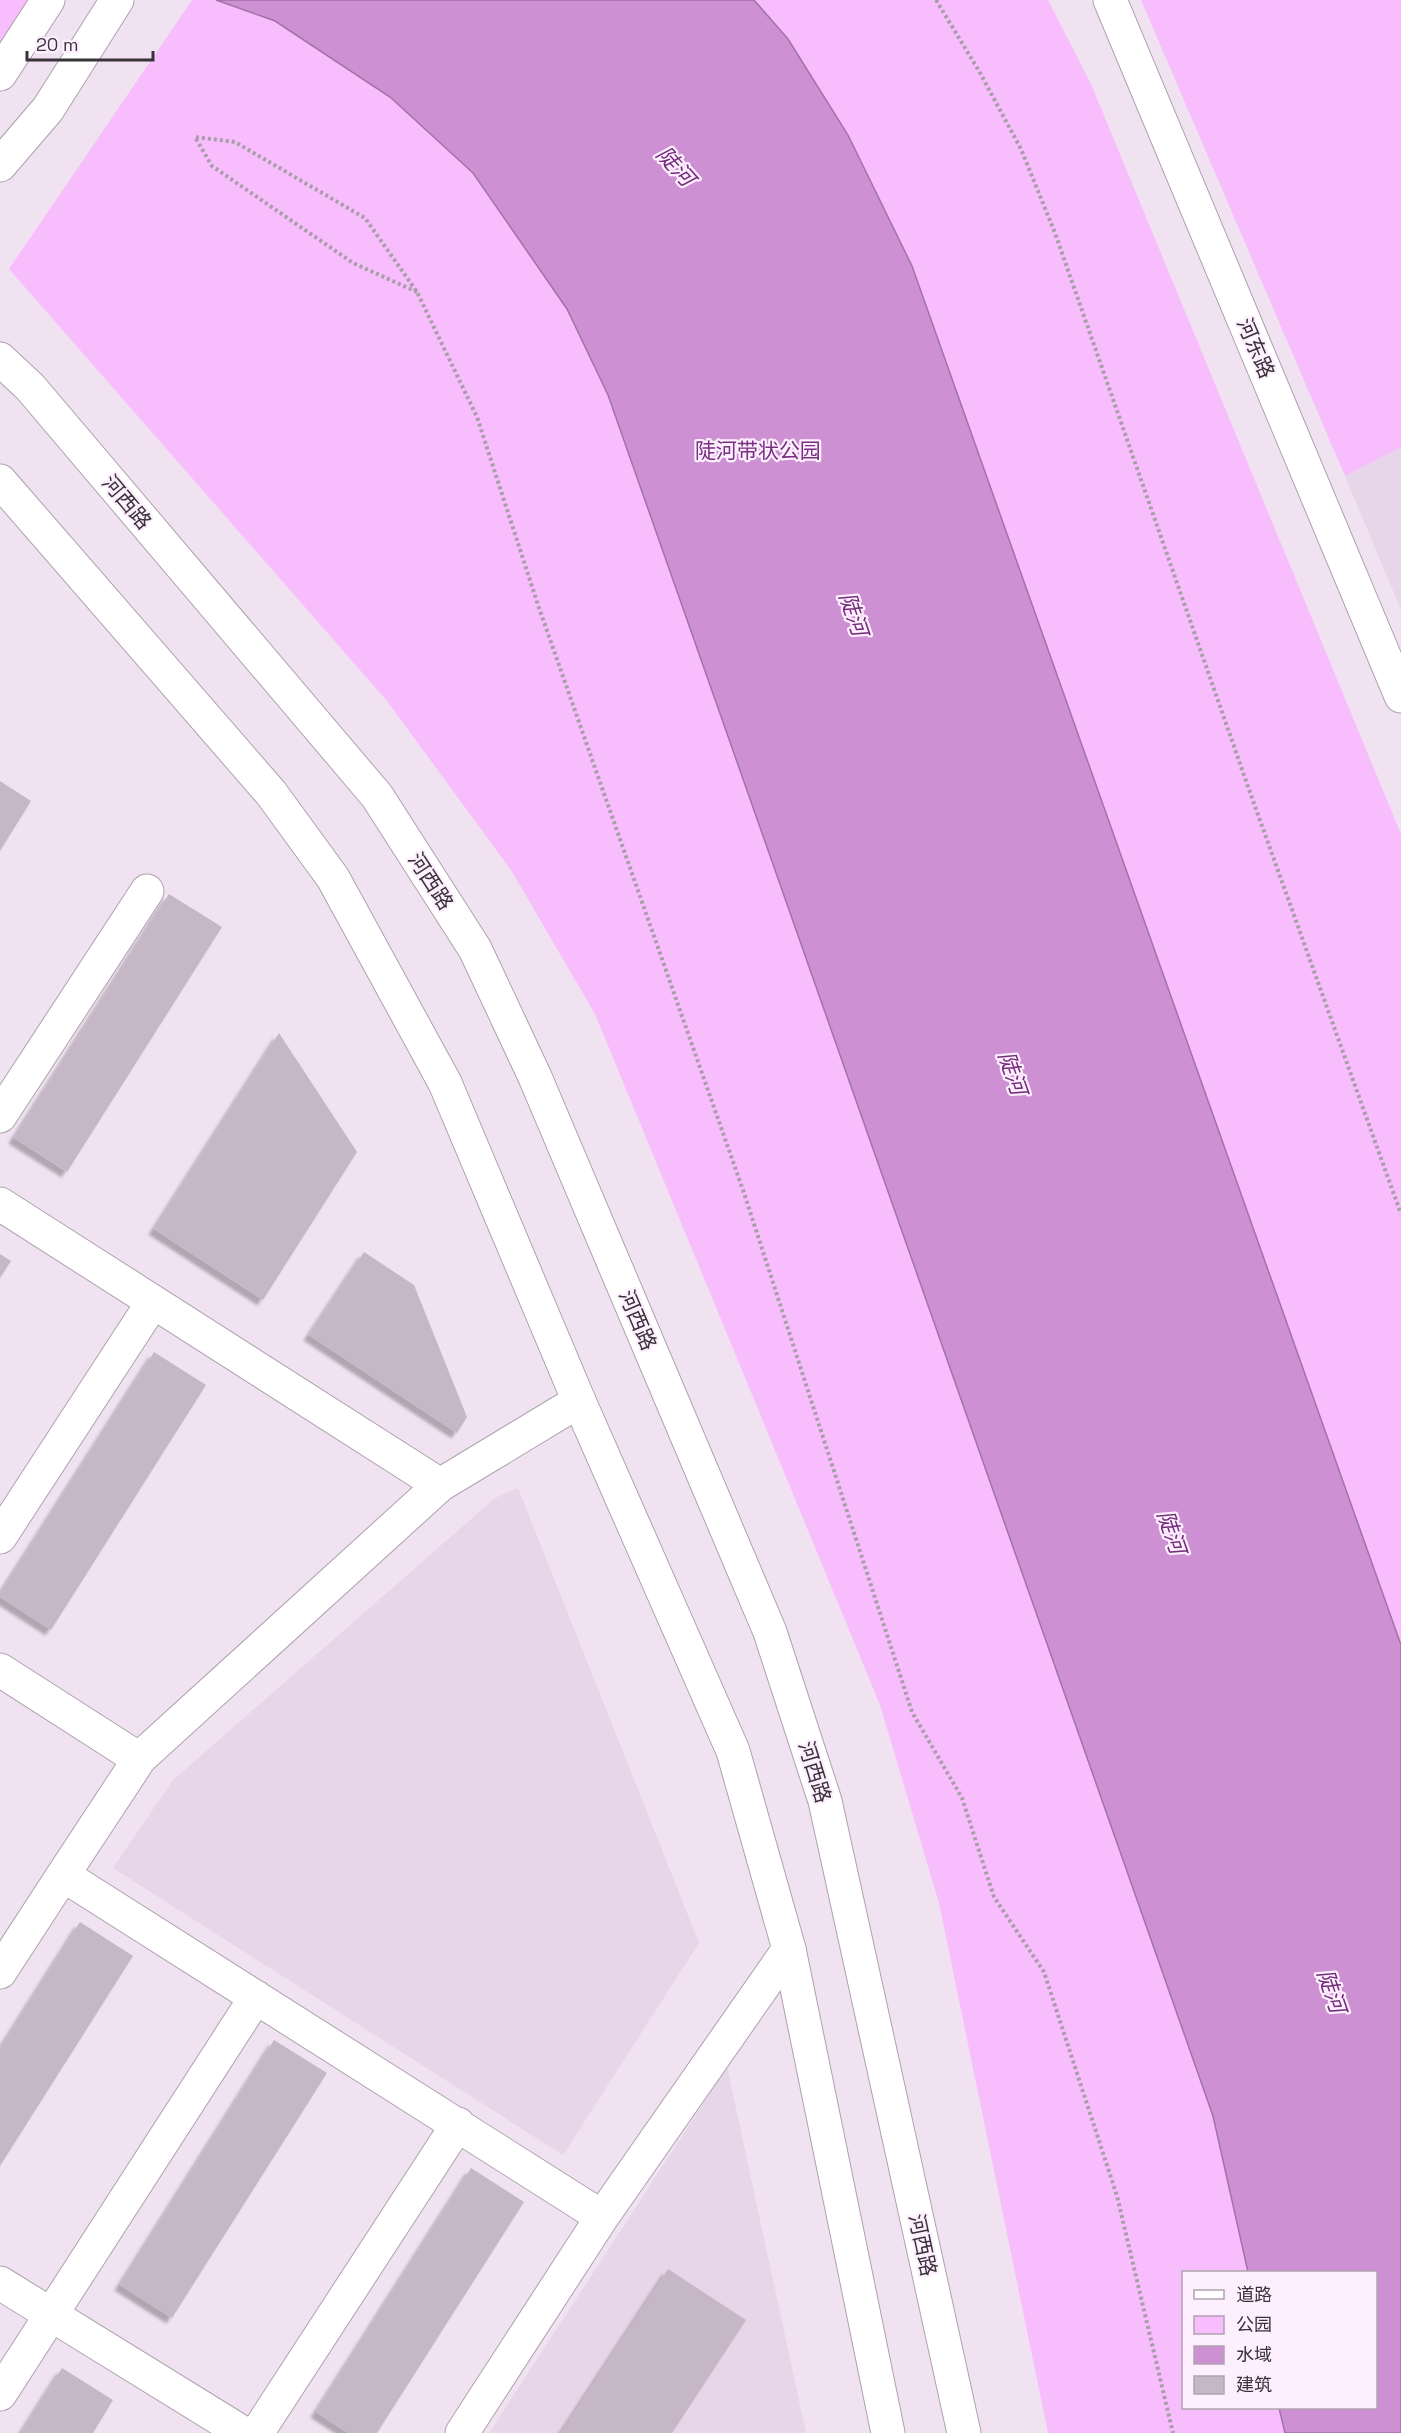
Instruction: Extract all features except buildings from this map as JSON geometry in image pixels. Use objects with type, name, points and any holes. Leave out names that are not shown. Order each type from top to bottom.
[{"type":"main road","points":[[0,74],[48,0]]},
{"type":"main road","points":[[0,165],[48,109],[117,0]]},
{"type":"main road","name":"河东路","points":[[1110,0],[1401,696]]},
{"type":"main road","name":"河西路","points":[[0,359],[30,387],[377,796],[475,949],[535,1077],[770,1632],[825,1801],[964,2433]]},
{"type":"main road","points":[[0,481],[271,793],[333,878],[445,1083],[579,1401],[733,1751],[789,1949],[888,2433]]},
{"type":"main road","points":[[0,1116],[147,891]]},
{"type":"main road","points":[[0,1204],[440,1485]]},
{"type":"main road","points":[[0,1537],[153,1302]]},
{"type":"main road","points":[[0,1972],[139,1760],[440,1485],[579,1401]]},
{"type":"main road","points":[[0,1670],[139,1760]]},
{"type":"main road","points":[[63,1875],[602,2217]]},
{"type":"main road","points":[[462,2433],[602,2217],[789,1949]]},
{"type":"main road","points":[[0,2394],[256,1997]]},
{"type":"main road","points":[[257,2433],[458,2124]]},
{"type":"main road","points":[[0,2283],[243,2433]]},
{"type":"path","points":[[936,0],[1022,149],[1054,233],[1401,1214]]},
{"type":"path","points":[[417,292],[353,263],[212,166],[195,137],[235,142],[365,218],[417,292],[477,417],[539,608],[744,1193],[912,1712],[962,1798],[994,1897],[1044,1972],[1117,2196],[1173,2433]]},
{"type":"shaded area","points":[[1401,447],[1401,610],[1345,476]]},
{"type":"shaded area","points":[[518,1488],[699,1943],[563,2155],[113,1868],[173,1780],[495,1498]]},
{"type":"shaded area","points":[[727,2067],[806,2433],[489,2433]]},
{"type":"green space","points":[[0,0],[59,0],[0,90]]},
{"type":"green space","name":"陡河带状公园","points":[[192,0],[1048,0],[1091,84],[1401,834],[1401,2433],[1048,2433],[939,1903],[880,1705],[595,1014],[511,870],[387,701],[9,269]]},
{"type":"green space","points":[[1141,0],[1401,0],[1401,447],[1345,476]]},
{"type":"water","name":"陡河","points":[[216,0],[754,0],[788,39],[848,135],[912,266],[1401,1645],[1401,2433],[1285,2433],[1279,2409],[1377,2409],[1377,2271],[1248,2271],[1213,2116],[608,395],[567,309],[473,173],[390,97],[275,21]]}]
